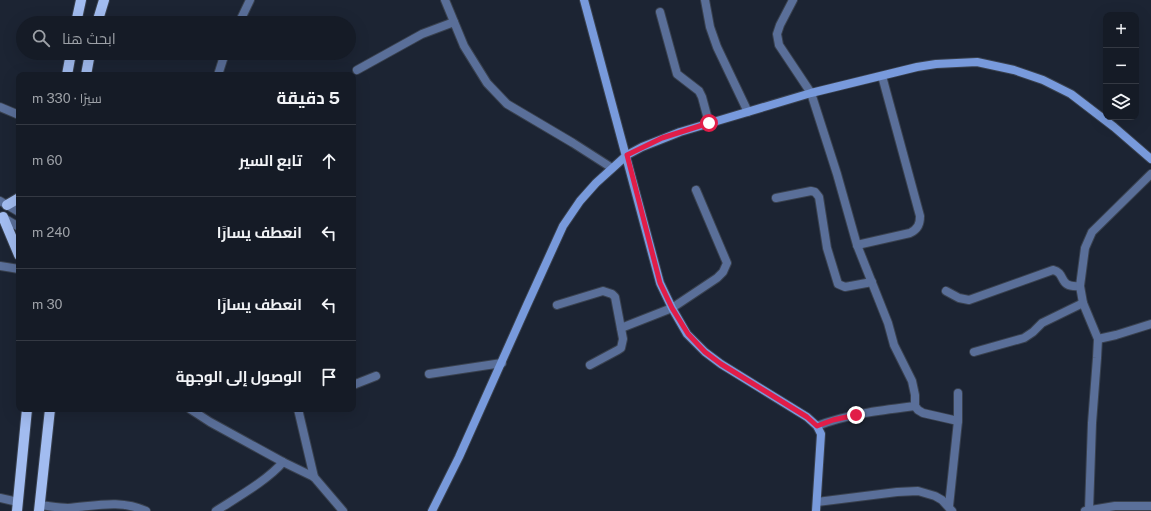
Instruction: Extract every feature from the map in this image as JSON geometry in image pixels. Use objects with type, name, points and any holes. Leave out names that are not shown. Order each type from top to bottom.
[{"type":"main road","points":[[78,16],[81,0]]},
{"type":"main road","points":[[99,16],[104,0]]},
{"type":"main road","points":[[68,72],[70,60]]},
{"type":"main road","points":[[87,72],[89,60]]},
{"type":"main road","points":[[4,203],[16,199]]},
{"type":"main road","points":[[2,216],[16,248]]},
{"type":"main road","points":[[18,506],[27,412]]},
{"type":"main road","points":[[39,508],[50,412]]},
{"type":"street","points":[[242,16],[250,0]]},
{"type":"street","points":[[445,0],[464,46],[487,83],[507,104],[612,168]]},
{"type":"street","points":[[584,0],[627,155],[660,283],[672,308],[688,334],[705,352],[721,364],[807,417],[817,426],[820,434],[820,448],[816,511]]},
{"type":"street","points":[[705,0],[716,48],[748,112]]},
{"type":"street","points":[[793,0],[777,34],[779,45],[811,93],[837,174],[857,245],[872,282],[894,345],[904,362],[912,381],[915,395],[915,406],[923,413],[958,421]]},
{"type":"street","points":[[660,12],[677,74],[698,91],[702,97],[709,123]]},
{"type":"street","points":[[357,70],[422,34],[454,22]]},
{"type":"street","points":[[219,72],[223,60]]},
{"type":"street","points":[[432,511],[459,457],[563,226],[580,201],[612,168],[627,155],[662,138],[811,93],[936,64],[977,62],[1014,70],[1043,80],[1071,94],[1114,127],[1151,159]]},
{"type":"street","points":[[857,245],[910,233],[916,230],[920,224],[920,216],[882,76]]},
{"type":"street","points":[[0,107],[16,114]]},
{"type":"street","points":[[1151,174],[1092,232],[1085,248],[1080,286],[1083,303],[1098,338],[1087,510],[1115,506],[1151,506]]},
{"type":"street","points":[[621,328],[672,308],[717,278],[723,272],[727,263],[696,190]]},
{"type":"street","points":[[776,198],[811,191],[818,194],[827,248],[838,284],[845,287],[872,282]]},
{"type":"street","points":[[4,203],[16,210]]},
{"type":"street","points":[[2,216],[16,225]]},
{"type":"street","points":[[0,266],[16,269]]},
{"type":"street","points":[[946,291],[959,298],[969,300],[1053,270],[1056,270],[1067,285],[1080,286]]},
{"type":"street","points":[[557,305],[603,291],[608,292],[614,297],[623,339],[621,348],[590,365]]},
{"type":"street","points":[[974,352],[1024,338],[1042,323],[1083,303]]},
{"type":"street","points":[[1098,338],[1116,335],[1151,324]]},
{"type":"street","points":[[429,374],[502,363]]},
{"type":"street","points":[[356,384],[376,376]]},
{"type":"street","points":[[951,509],[958,421],[958,393]]},
{"type":"street","points":[[817,426],[845,417],[915,406]]},
{"type":"street","points":[[195,412],[283,462],[314,477],[343,511]]},
{"type":"street","points":[[299,412],[314,477]]},
{"type":"street","points":[[216,511],[258,483],[279,467],[283,462]]},
{"type":"street","points":[[817,502],[897,492],[918,491],[935,496],[951,509]]},
{"type":"street","points":[[0,498],[18,506]]},
{"type":"street","points":[[39,508],[67,508],[102,504],[122,504],[135,506],[146,511]]},
{"type":"route","points":[[709,123],[662,138],[627,155],[660,283],[672,308],[688,334],[705,352],[721,364],[807,417],[817,426],[833,420],[856,415]]}]
